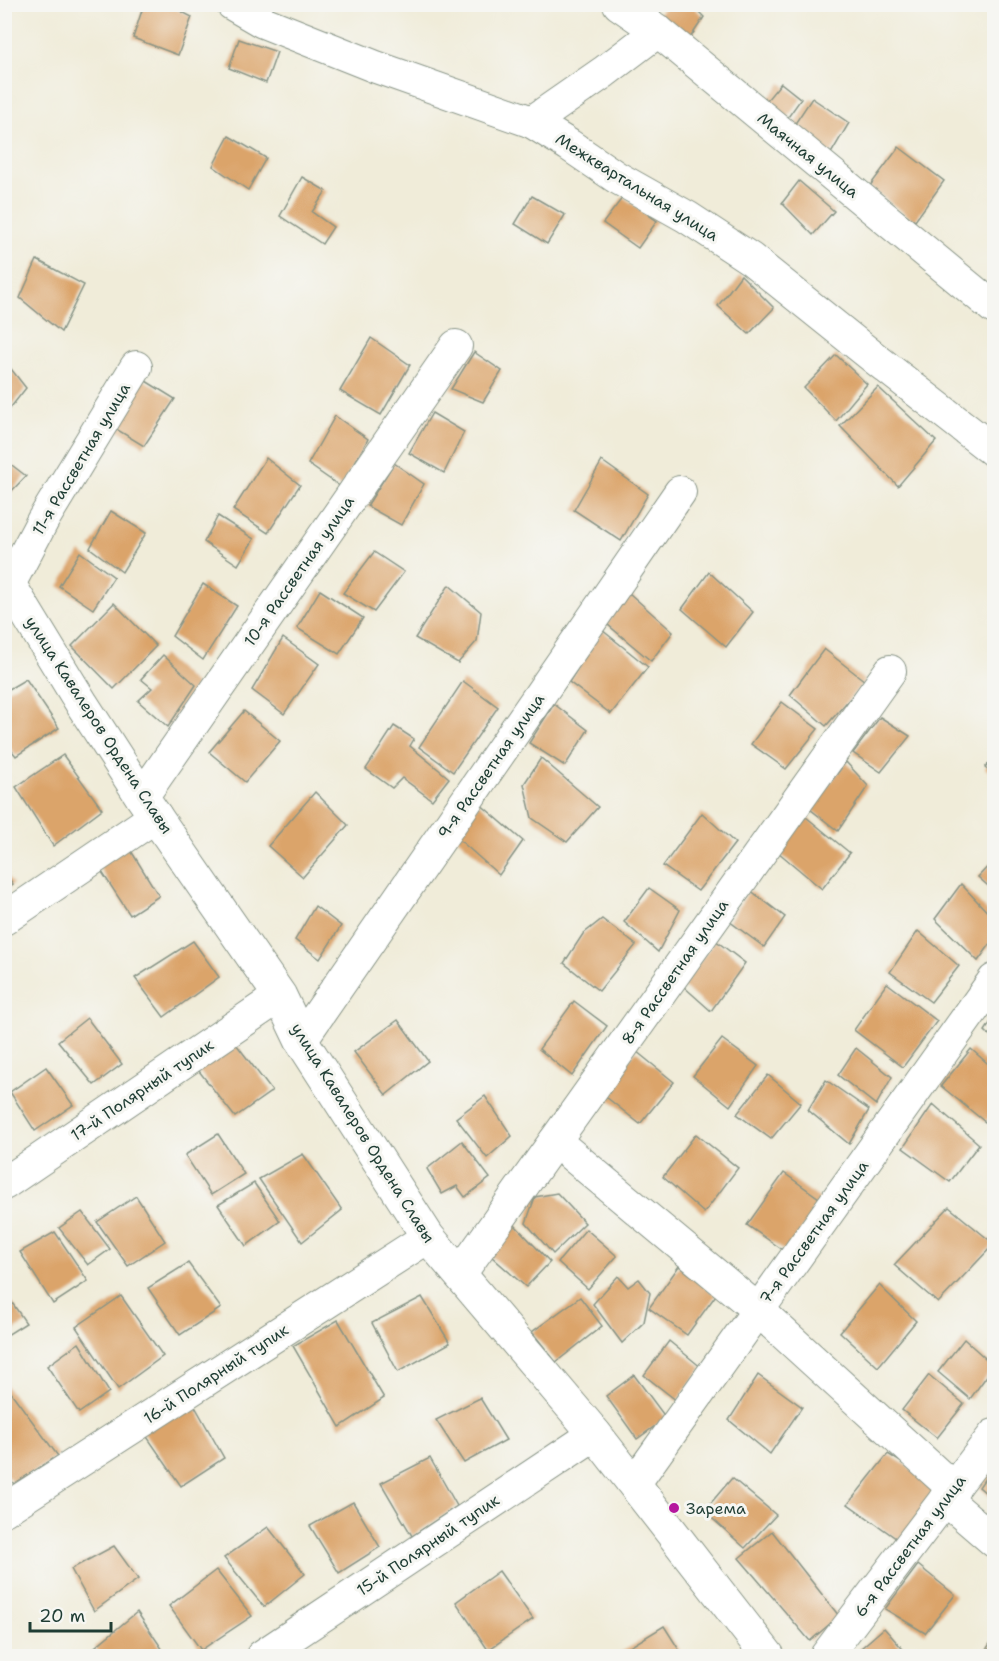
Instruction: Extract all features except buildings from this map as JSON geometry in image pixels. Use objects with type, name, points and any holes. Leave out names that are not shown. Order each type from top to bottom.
[{"type":"street","name":"Межквартальная улица","points":[[232,4],[263,22],[356,59],[532,122],[616,177],[687,217],[752,259],[994,451]]},
{"type":"street","name":"Маячная улица","points":[[619,4],[658,32],[994,308]]},
{"type":"street","points":[[532,122],[658,32]]},
{"type":"street","name":"10-я Рассветная улица","points":[[149,806],[456,346]]},
{"type":"street","name":"11-я Рассветная улица","points":[[6,584],[136,367]]},
{"type":"street","name":"9-я Рассветная улица","points":[[301,1040],[680,492]]},
{"type":"street","name":"улица Кавалеров Ордена Славы","points":[[6,584],[149,806],[280,996],[301,1040],[428,1238],[595,1434],[758,1653]]},
{"type":"street","name":"8-я Рассветная улица","points":[[460,1274],[891,671]]},
{"type":"street","points":[[4,919],[149,806]]},
{"type":"street","name":"7-я Рассветная улица","points":[[634,1484],[994,980]]},
{"type":"street","name":"17-й Полярный тупик","points":[[4,1184],[280,996]]},
{"type":"street","points":[[555,1141],[758,1311],[950,1494],[994,1541]]},
{"type":"street","name":"16-й Полярный тупик","points":[[4,1510],[428,1238]]},
{"type":"street","name":"15-й Полярный тупик","points":[[262,1656],[595,1434]]},
{"type":"street","name":"6-я Рассветная улица","points":[[826,1656],[994,1435]]},
{"type":"place","name":"Зарема","points":[[674,1508]]}]
